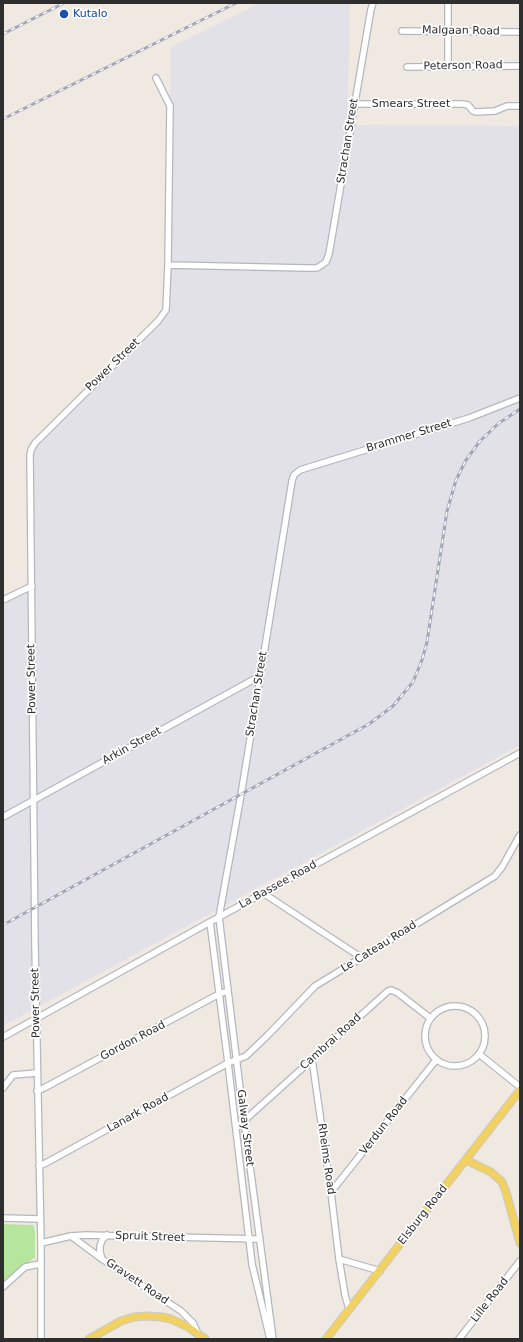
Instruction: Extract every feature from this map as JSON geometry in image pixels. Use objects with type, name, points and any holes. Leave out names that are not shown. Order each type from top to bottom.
[{"type":"main road","name":"Elsburg Road","points":[[326,1339],[520,1090]]},
{"type":"main road","points":[[466,1160],[491,1172],[502,1182],[520,1243]]},
{"type":"main road","points":[[89,1339],[121,1321],[134,1317],[146,1316],[157,1316],[171,1319],[188,1327],[205,1339]]},
{"type":"street","name":"Strachan Street","points":[[168,265],[317,268],[326,262],[330,254],[370,9],[373,3]]},
{"type":"street","points":[[448,3],[448,66]]},
{"type":"street","name":"Malgaan Road","points":[[402,31],[520,32]]},
{"type":"street","name":"Peterson Road","points":[[407,67],[520,66]]},
{"type":"street","name":"Power Street","points":[[41,1339],[30,455],[32,446],[162,316],[167,306],[170,106],[156,78]]},
{"type":"street","name":"Smears Street","points":[[354,104],[468,105],[473,111],[476,112],[495,111],[507,106],[520,106]]},
{"type":"street","name":"Brammer Street","points":[[296,472],[307,467],[469,418],[520,398]]},
{"type":"street","name":"Strachan Street","points":[[219,917],[292,481],[296,472]]},
{"type":"street","points":[[3,600],[32,586]]},
{"type":"street","name":"Arkin Street","points":[[3,817],[260,676]]},
{"type":"street","name":"La Bassee Road","points":[[3,1037],[520,753]]},
{"type":"street","name":"Le Cateau Road","points":[[237,1060],[246,1056],[315,986],[495,876],[502,867],[520,835]]},
{"type":"street","points":[[263,893],[362,958]]},
{"type":"street","name":"Galway Street","points":[[219,917],[272,1339]]},
{"type":"street","name":"Galway Street","points":[[210,922],[254,1276],[272,1339]]},
{"type":"street","name":"Cambrai Road","points":[[236,1128],[388,991],[391,990],[398,993],[430,1018]]},
{"type":"street","name":"Gordon Road","points":[[37,1091],[219,994],[228,991]]},
{"type":"street","points":[[459,1005],[471,1010],[480,1019],[485,1032],[484,1045],[479,1054],[468,1063],[457,1066],[446,1065],[436,1060],[428,1051],[424,1040],[425,1029],[430,1018],[434,1013],[446,1006],[459,1005]]},
{"type":"street","points":[[479,1054],[520,1087]]},
{"type":"street","name":"Rheims Road","points":[[312,1059],[339,1259],[349,1309]]},
{"type":"street","name":"Lanark Road","points":[[39,1166],[51,1161],[228,1063],[237,1060]]},
{"type":"street","name":"Verdun Road","points":[[331,1192],[436,1060]]},
{"type":"street","points":[[3,1088],[14,1075],[37,1073]]},
{"type":"street","points":[[3,1218],[40,1219]]},
{"type":"street","name":"Spruit Street","points":[[41,1243],[71,1236],[260,1239]]},
{"type":"street","name":"Gravett Road","points":[[71,1236],[102,1259],[181,1312],[193,1323],[198,1334]]},
{"type":"street","points":[[102,1259],[100,1249],[102,1240],[107,1236]]},
{"type":"street","points":[[339,1259],[380,1271]]},
{"type":"street","name":"Lille Road","points":[[459,1339],[520,1261]]},
{"type":"street","points":[[3,1287],[25,1267],[40,1264]]},
{"type":"shaded area","points":[[260,3],[350,3],[347,121],[359,125],[520,126],[520,745],[3,1026],[3,601],[35,584],[33,445],[166,309],[171,47]]},
{"type":"green space","points":[[3,1224],[33,1225],[35,1231],[35,1257],[3,1283]]},
{"type":"railway","points":[[3,34],[64,3]]},
{"type":"railway","points":[[3,119],[236,3]]},
{"type":"railway","points":[[3,925],[369,724],[393,706],[413,682],[422,660],[427,642],[447,511],[456,480],[466,460],[480,441],[499,423],[520,409]]},
{"type":"place","name":"Kutalo","points":[[64,14]]}]
